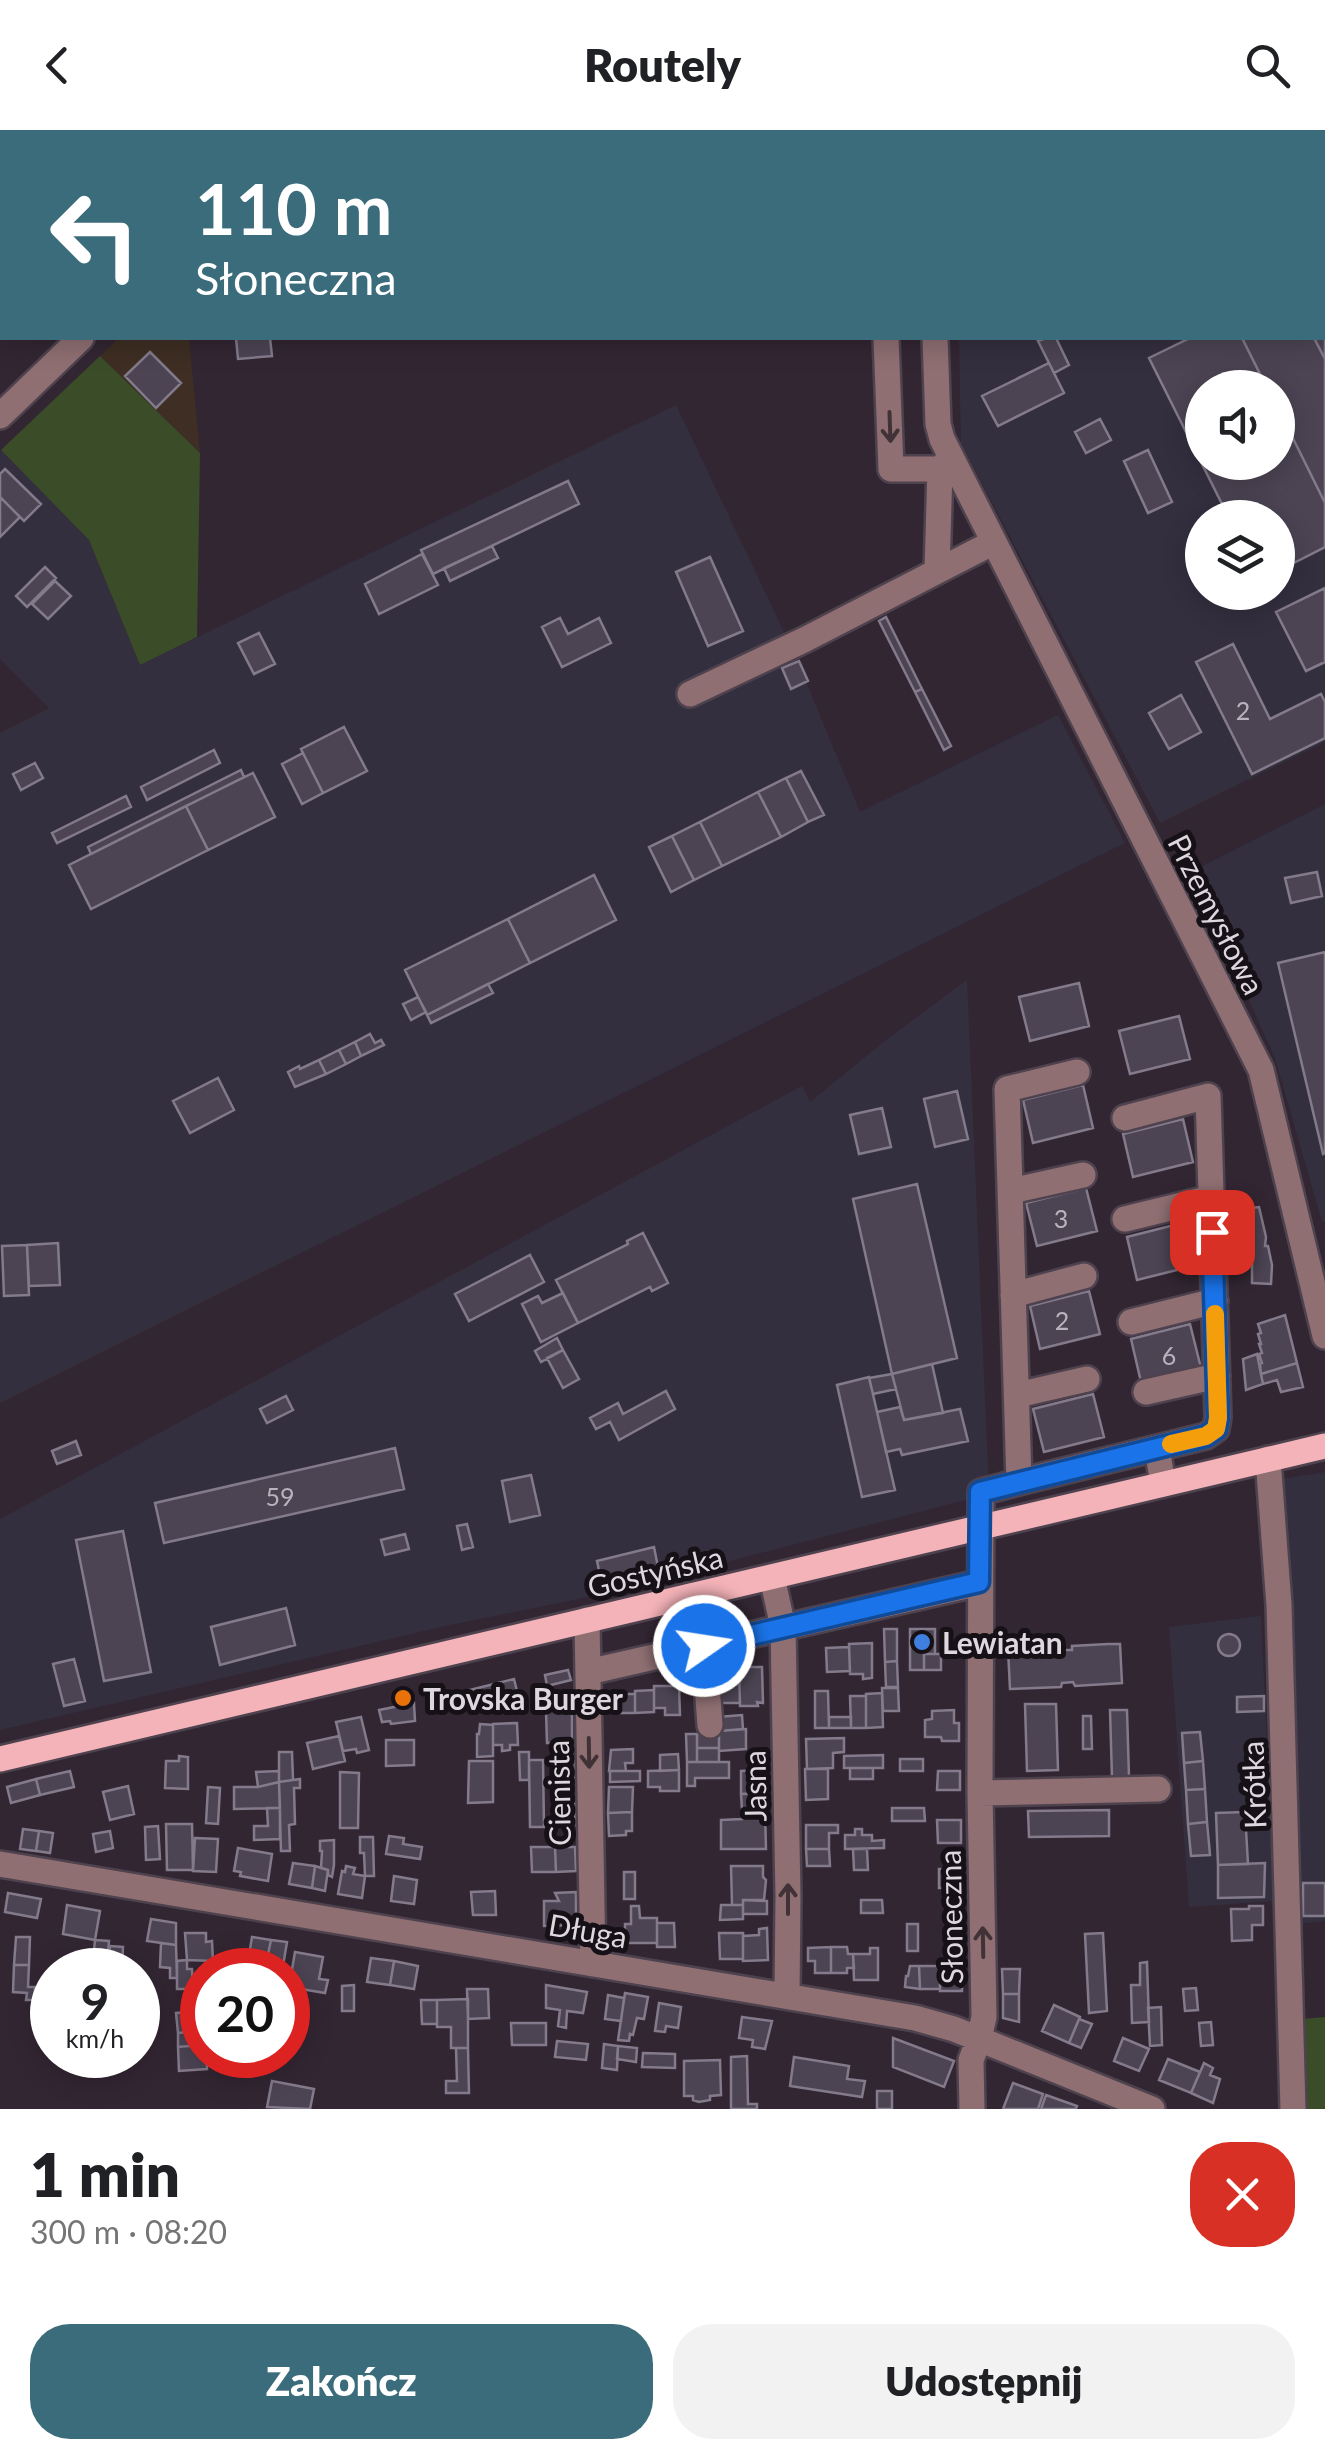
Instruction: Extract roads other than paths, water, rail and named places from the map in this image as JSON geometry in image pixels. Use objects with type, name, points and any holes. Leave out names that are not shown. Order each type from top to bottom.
[{"type":"main road","name":"Gostyńska","points":[[0,1759],[1325,1446]]},
{"type":"street","points":[[0,416],[79,340]]},
{"type":"street","points":[[886,340],[891,469],[945,463]]},
{"type":"street","name":"Przemysłowa","points":[[935,340],[938,424],[945,463],[937,571]]},
{"type":"street","name":"Przemysłowa","points":[[945,463],[992,542],[1260,1070],[1325,1336]]},
{"type":"street","points":[[690,694],[804,640],[992,542]]},
{"type":"street","points":[[1077,1072],[1007,1089],[1019,1482],[1206,1436],[1216,1429],[1208,1096],[1124,1118]]},
{"type":"street","points":[[1010,1192],[1082,1175]]},
{"type":"street","points":[[1125,1219],[1211,1198]]},
{"type":"street","points":[[1013,1294],[1084,1276]]},
{"type":"street","points":[[1131,1322],[1215,1301]]},
{"type":"street","points":[[1146,1392],[1217,1376]]},
{"type":"street","points":[[1017,1395],[1087,1379]]},
{"type":"street","points":[[1157,1448],[1163,1484]]},
{"type":"street","name":"Krótka","points":[[1268,1459],[1280,1624],[1293,2109]]},
{"type":"street","name":"Słoneczna","points":[[972,2109],[970,2060],[984,2017],[980,1492],[1019,1482]]},
{"type":"street","name":"Jasna","points":[[772,1577],[783,1627],[787,1996]]},
{"type":"street","points":[[588,1672],[979,1582]]},
{"type":"street","points":[[690,1596],[704,1646],[710,1725]]},
{"type":"street","name":"Cienista","points":[[587,1620],[593,1964]]},
{"type":"street","points":[[980,1792],[1158,1789]]},
{"type":"street","name":"Długa","points":[[0,1864],[915,2018],[979,2039],[1152,2109]]},
{"type":"place","name":"Lewiatan","points":[[922,1642]]},
{"type":"place","name":"Trovska Burger","points":[[403,1698]]}]
